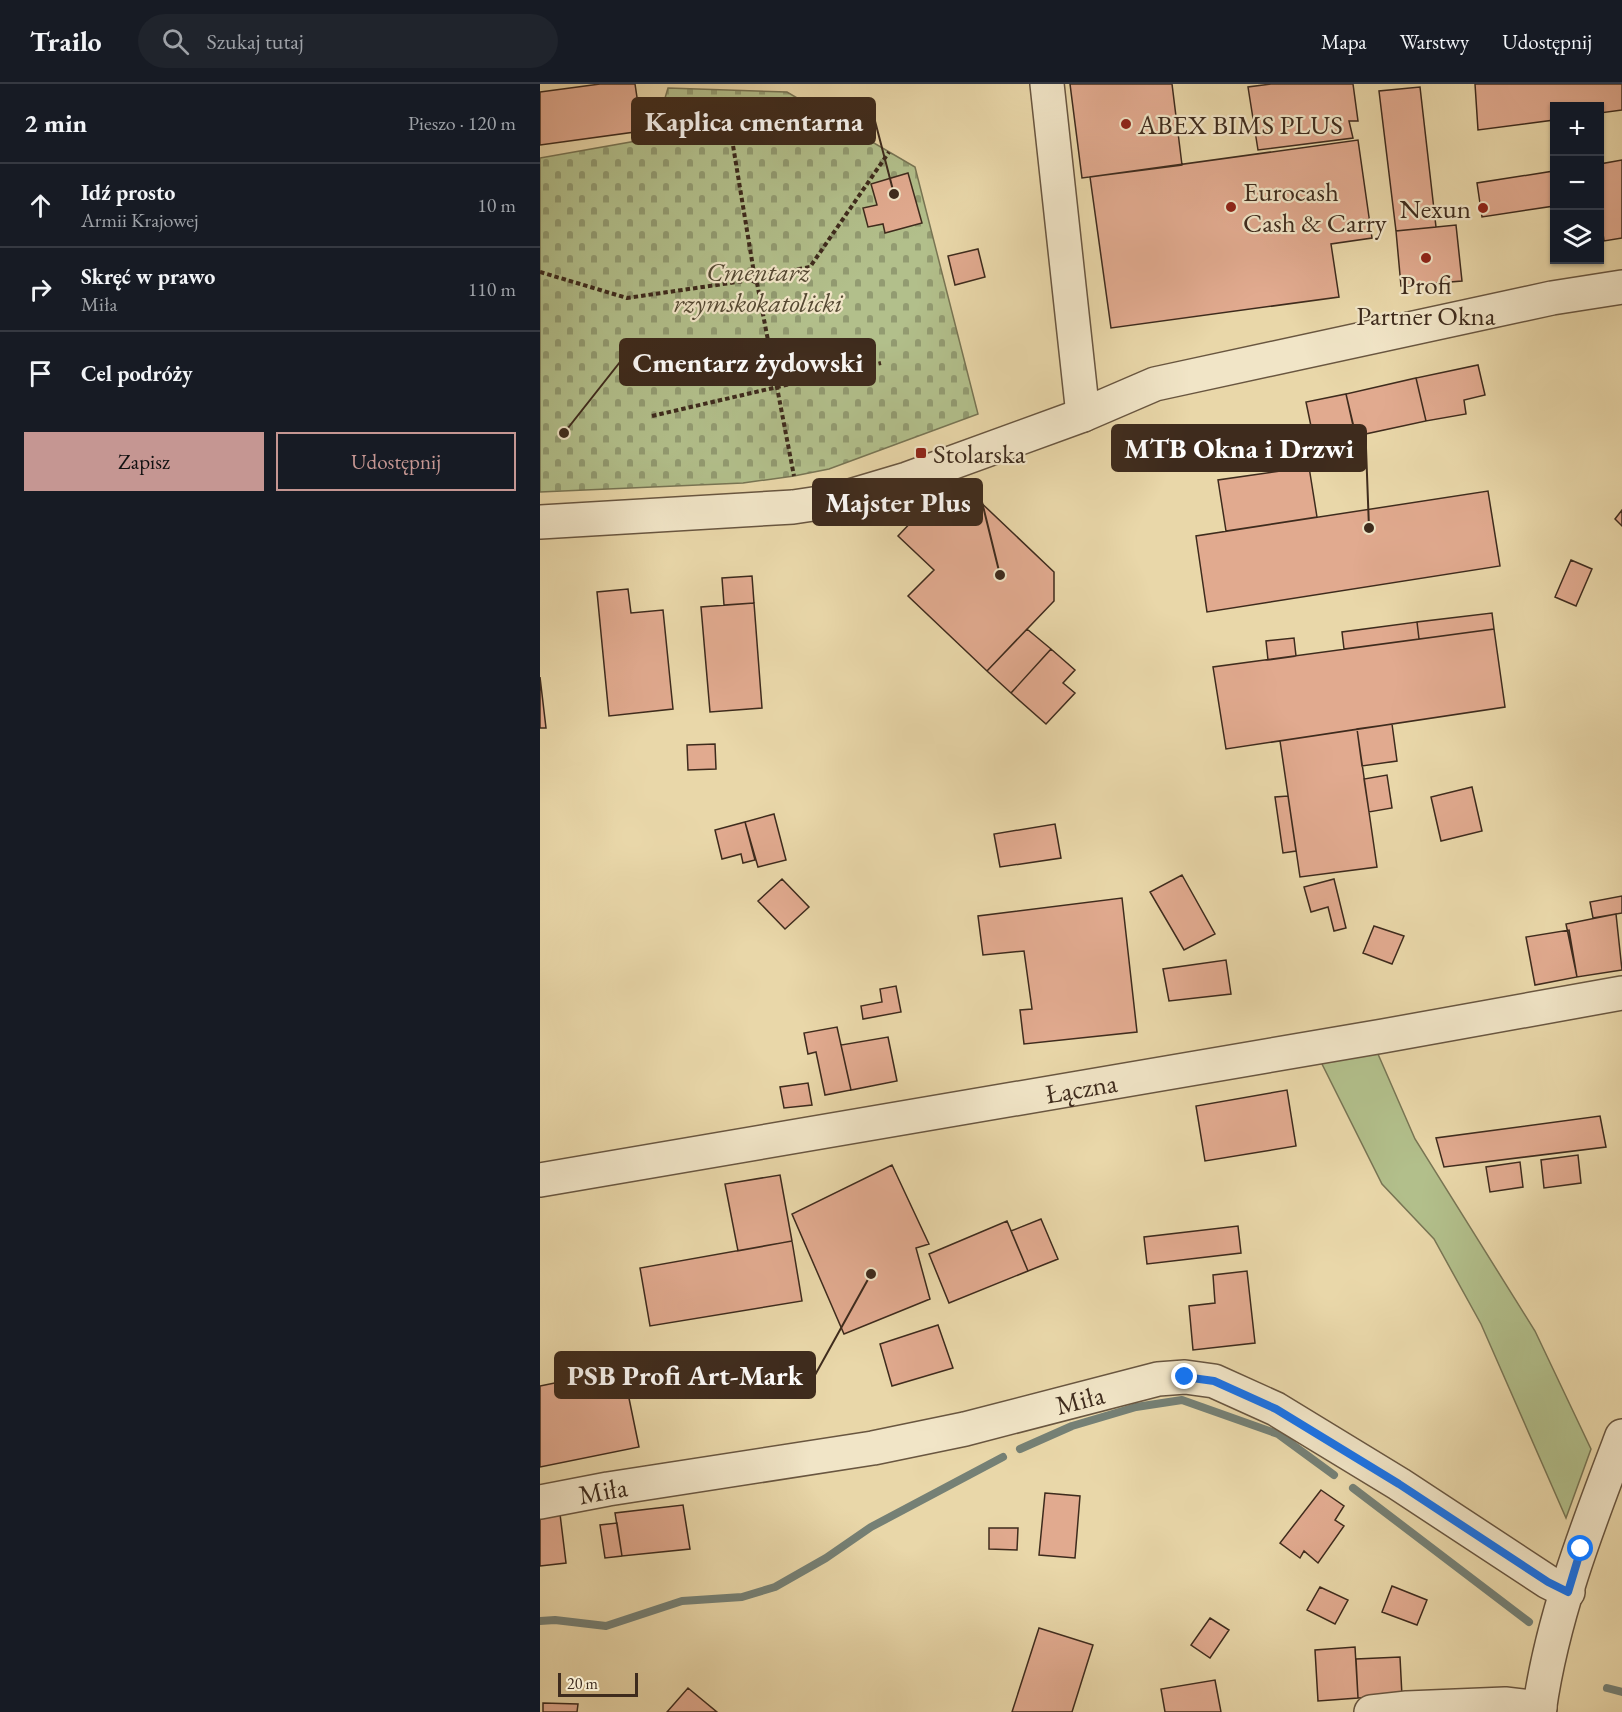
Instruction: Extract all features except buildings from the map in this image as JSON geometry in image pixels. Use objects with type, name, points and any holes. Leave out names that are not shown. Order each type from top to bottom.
[{"type":"street","points":[[1047,84],[1083,415]]},
{"type":"street","points":[[540,522],[793,507],[833,501],[907,479],[1083,415],[1155,384],[1552,298],[1622,287]]},
{"type":"street","name":"Łączna","points":[[540,1180],[1622,993]]},
{"type":"street","name":"Miła","points":[[540,1502],[608,1489],[873,1448],[965,1430],[1158,1379],[1185,1377],[1214,1381],[1276,1409],[1399,1484],[1548,1582],[1568,1592]]},
{"type":"street","points":[[1371,1712],[1407,1708],[1505,1704],[1539,1710],[1557,1625],[1587,1529],[1622,1436]]},
{"type":"path","points":[[728,110],[754,273],[751,280]]},
{"type":"path","points":[[754,273],[761,276],[810,267],[889,152]]},
{"type":"path","points":[[540,272],[627,298],[751,280],[757,283]]},
{"type":"path","points":[[761,276],[757,283],[794,476]]},
{"type":"path","points":[[652,416],[881,363]]},
{"type":"green space","name":"Cmentarz rzymskokatolicki","points":[[668,88],[787,92],[915,167],[978,414],[829,469],[794,476],[743,483],[540,492],[540,158],[653,138]]},
{"type":"green space","points":[[1371,1038],[1415,1139],[1535,1331],[1591,1449],[1566,1518],[1481,1324],[1434,1239],[1382,1184],[1314,1048]]},
{"type":"waterway","points":[[1020,1449],[1072,1426],[1136,1407],[1182,1400],[1278,1434],[1334,1475]]},
{"type":"waterway","points":[[540,1621],[555,1620],[606,1626],[682,1601],[742,1597],[775,1587],[826,1558],[871,1527],[1003,1457]]},
{"type":"waterway","points":[[1353,1488],[1529,1622]]},
{"type":"waterway","points":[[1607,1688],[1622,1692]]},
{"type":"place","name":"ABEX BIMS PLUS","points":[[1126,124]]},
{"type":"place","name":"Kaplica cmentarna","points":[[894,194]]},
{"type":"place","name":"Eurocash Cash & Carry","points":[[1231,207]]},
{"type":"place","name":"Nexun","points":[[1483,208]]},
{"type":"place","name":"Profi Partner Okna","points":[[1426,258]]},
{"type":"place","name":"Cmentarz żydowski","points":[[564,433]]},
{"type":"place","name":"Stolarska","points":[[921,453]]},
{"type":"place","name":"MTB Okna i Drzwi","points":[[1369,528]]},
{"type":"place","name":"Majster Plus","points":[[1000,575]]},
{"type":"place","name":"PSB Profi Art-Mark","points":[[871,1274]]},
{"type":"route","points":[[1185,1377],[1214,1381],[1276,1409],[1399,1484],[1548,1582],[1568,1592],[1581,1549]]}]
